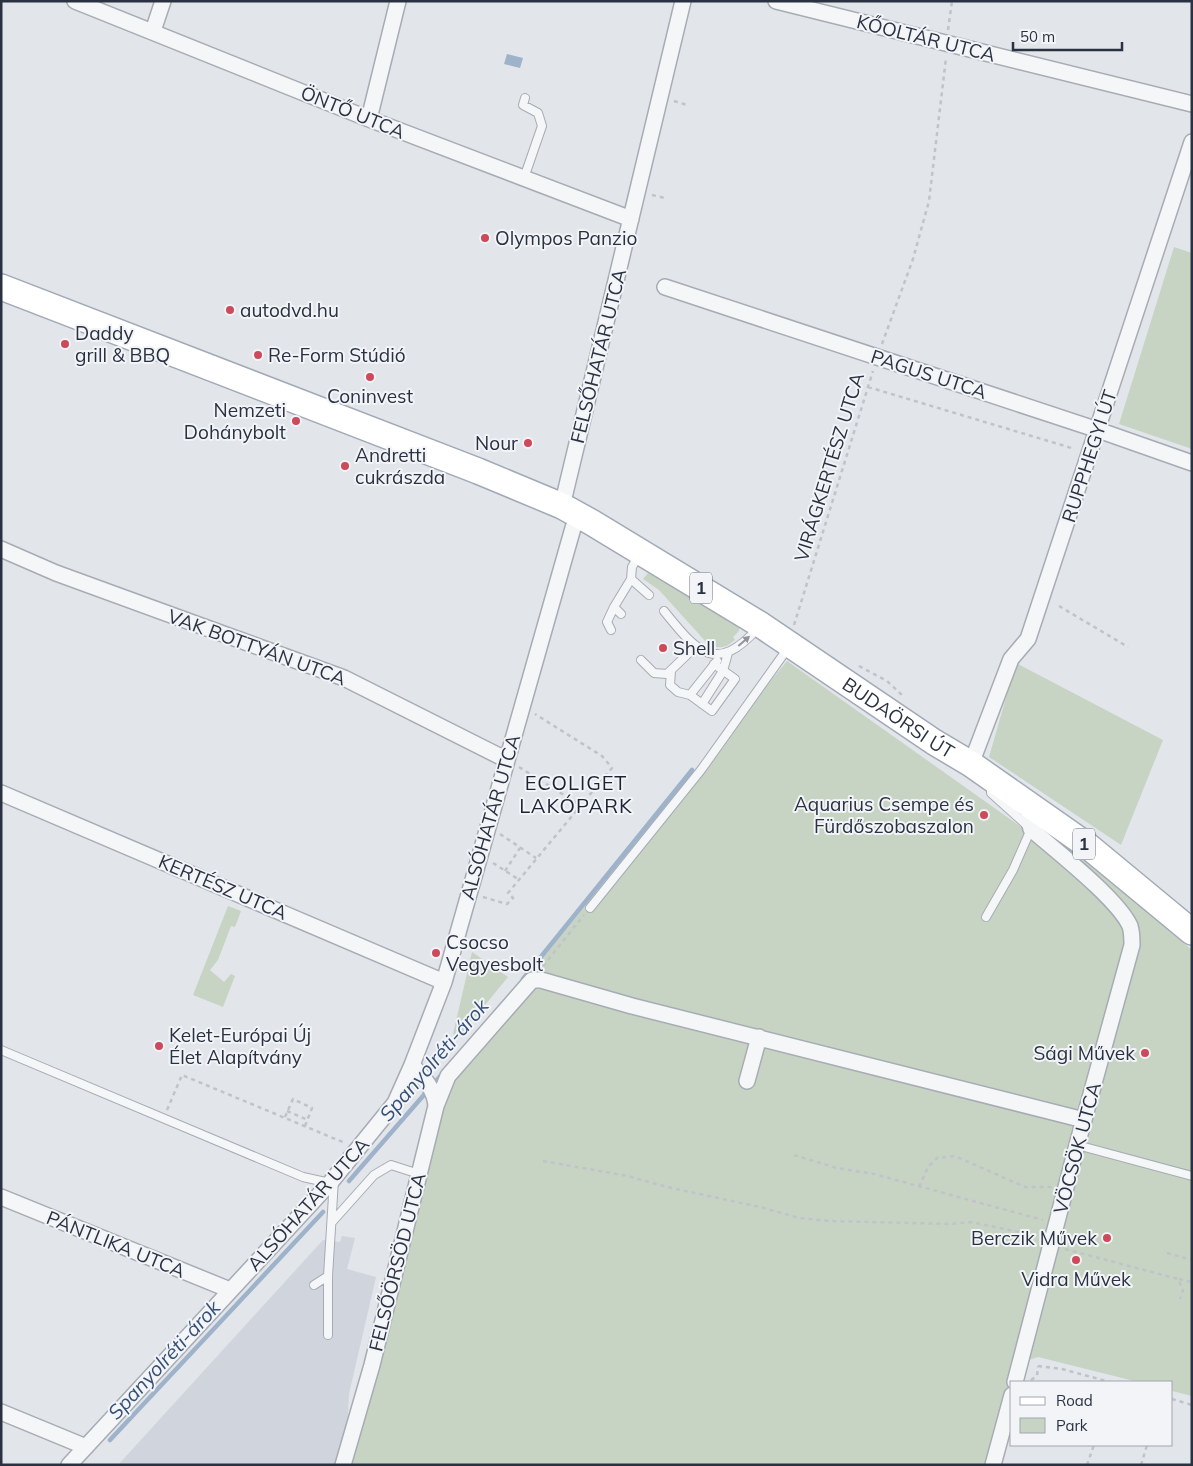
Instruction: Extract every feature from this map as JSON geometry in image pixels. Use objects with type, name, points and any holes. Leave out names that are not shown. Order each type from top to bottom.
[{"type":"main road","name":"1","points":[[1,287],[418,447],[577,514]]},
{"type":"main road","name":"BUDAÖRSI ÚT","points":[[577,514],[800,648],[934,742],[971,764],[991,778],[1033,818],[1088,846],[1192,932]]},
{"type":"street","name":"ÖNTŐ UTCA","points":[[75,1],[369,119],[631,219]]},
{"type":"street","points":[[153,31],[163,1]]},
{"type":"street","points":[[369,119],[398,1]]},
{"type":"street","name":"FELSŐHATÁR UTCA","points":[[577,514],[631,219],[683,1]]},
{"type":"street","name":"KŐOLTÁR UTCA","points":[[776,1],[947,48],[1192,104]]},
{"type":"street","name":"RUPPHEGYI ÚT","points":[[971,764],[1010,659],[1028,639],[1192,142]]},
{"type":"street","name":"PAGUS UTCA","points":[[665,287],[1098,430],[1192,463]]},
{"type":"street","name":"ALSÓHATÁR UTCA","points":[[69,1465],[332,1180],[395,1103],[444,982],[513,763],[522,704],[577,514]]},
{"type":"street","name":"VAK BOTTYÁN UTCA","points":[[1,549],[56,574],[344,678],[513,763]]},
{"type":"street","name":"KERTÉSZ UTCA","points":[[1,793],[444,982]]},
{"type":"street","name":"VÖCSÖK UTCA","points":[[1015,1381],[1065,1189],[1129,959],[1132,934],[1123,915],[1113,902],[1033,818]]},
{"type":"street","points":[[436,1101],[448,1076],[532,980],[541,980],[632,1006],[1084,1120]]},
{"type":"street","points":[[747,1081],[759,1037]]},
{"type":"street","points":[[412,1065],[426,1081],[436,1101]]},
{"type":"street","name":"FELSŐÖRSÖD UTCA","points":[[343,1465],[372,1365],[436,1101]]},
{"type":"street","name":"PÁNTLIKA UTCA","points":[[1,1197],[230,1290]]},
{"type":"street","points":[[993,1465],[1010,1401]]},
{"type":"street","points":[[1,1412],[86,1447]]},
{"type":"street","name":"ALSÓHATÁR UTCA","points":[[82,1465],[86,1447]]},
{"type":"lane","points":[[524,178],[542,126],[538,112],[523,105],[525,98]]},
{"type":"lane","points":[[611,630],[607,622],[631,579],[632,567],[641,551]]},
{"type":"lane","points":[[631,579],[649,595]]},
{"type":"lane","points":[[614,607],[621,614]]},
{"type":"lane","points":[[660,622],[666,613],[696,646],[705,652],[724,654]]},
{"type":"lane","points":[[690,695],[724,654],[761,625]]},
{"type":"lane","points":[[641,660],[654,673],[662,675],[671,670],[696,646]]},
{"type":"lane","points":[[590,908],[800,648]]},
{"type":"lane","points":[[702,704],[724,671],[724,654]]},
{"type":"lane","points":[[671,670],[670,685],[678,692],[690,695],[712,711],[735,679],[714,664]]},
{"type":"lane","points":[[986,918],[1013,870],[1033,818]]},
{"type":"lane","points":[[1,1050],[304,1177],[332,1180],[332,1222],[328,1276],[328,1335]]},
{"type":"lane","points":[[1077,1145],[1192,1176]]},
{"type":"lane","points":[[332,1222],[374,1175],[391,1166],[419,1174]]},
{"type":"lane","points":[[314,1285],[328,1276]]},
{"type":"path","name":"VIRÁGKERTÉSZ UTCA","points":[[800,648],[868,387],[913,259],[929,202],[952,1]]},
{"type":"path","points":[[673,101],[687,104]]},
{"type":"path","points":[[653,195],[665,198]]},
{"type":"path","points":[[868,387],[1076,450]]},
{"type":"path","points":[[1059,606],[1128,647]]},
{"type":"path","points":[[482,897],[508,904],[513,898],[508,893],[518,879],[612,768],[602,756],[522,704]]},
{"type":"path","points":[[513,763],[580,806]]},
{"type":"path","points":[[500,834],[536,858]]},
{"type":"path","points":[[505,871],[520,848]]},
{"type":"path","points":[[492,863],[518,879]]},
{"type":"path","points":[[532,980],[590,908]]},
{"type":"path","points":[[163,1118],[182,1075],[348,1144]]},
{"type":"path","points":[[285,1117],[293,1099],[312,1108],[305,1126]]},
{"type":"path","points":[[287,1111],[308,1120]]},
{"type":"path","points":[[794,1155],[837,1168],[874,1174],[1043,1220]]},
{"type":"path","points":[[919,1187],[928,1167],[937,1158],[955,1156],[1025,1187],[1056,1186],[1065,1189]]},
{"type":"path","points":[[543,1161],[628,1176],[799,1218],[829,1221],[972,1222],[1053,1240]]},
{"type":"path","points":[[1072,1251],[1192,1282]]},
{"type":"path","points":[[1167,1253],[1192,1260]]},
{"type":"path","points":[[1178,1279],[1183,1290],[1180,1299]]},
{"type":"path","points":[[1038,1366],[1062,1369],[1106,1381]]},
{"type":"path","points":[[1173,1399],[1192,1405]]},
{"type":"path","points":[[1087,1465],[1094,1446]]},
{"type":"path","points":[[1141,1465],[1147,1446]]},
{"type":"shaded area","points":[[342,1236],[355,1238],[347,1269],[376,1277],[349,1394],[347,1433],[339,1465],[118,1465],[323,1240],[340,1242]]},
{"type":"green space","points":[[1174,247],[1192,253],[1192,449],[1119,424]]},
{"type":"green space","points":[[648,573],[739,626],[739,631],[733,637],[735,640],[722,647],[715,647],[707,643],[659,590],[643,579]]},
{"type":"green space","points":[[787,661],[1027,831],[1041,831],[1039,825],[1070,846],[1192,950],[1192,1396],[1173,1391],[1173,1381],[1134,1381],[1038,1357],[1014,1365],[986,1465],[349,1465],[444,1108],[437,1086]]},
{"type":"green space","points":[[1016,663],[1163,740],[1121,845],[989,757]]},
{"type":"green space","points":[[228,906],[241,911],[235,927],[231,926],[218,960],[210,970],[224,982],[231,974],[235,976],[223,1007],[193,995]]},
{"type":"green space","points":[[472,952],[508,977],[458,1038],[453,1034]]},
{"type":"water","points":[[507,54],[523,58],[520,68],[504,64]]},
{"type":"waterway","name":"Spanyolréti-árok","points":[[523,979],[692,770]]},
{"type":"waterway","name":"Spanyolréti-árok","points":[[349,1181],[443,1073]]},
{"type":"waterway","name":"Spanyolréti-árok","points":[[110,1440],[323,1212]]},
{"type":"place","name":"Olympos Panzio","points":[[485,238]]},
{"type":"place","name":"autodvd.hu","points":[[230,310]]},
{"type":"place","name":"Daddy grill & BBQ","points":[[65,344]]},
{"type":"place","name":"Re-Form Stúdió","points":[[258,355]]},
{"type":"place","name":"Coninvest","points":[[370,377]]},
{"type":"place","name":"Nemzeti Dohánybolt","points":[[296,421]]},
{"type":"place","name":"Nour","points":[[528,443]]},
{"type":"place","name":"Andretti cukrászda","points":[[345,466]]},
{"type":"place","name":"Shell","points":[[663,648]]},
{"type":"place","name":"Aquarius Csempe és Fürdőszobaszalon","points":[[984,815]]},
{"type":"place","name":"Csocso Vegyesbolt","points":[[436,953]]},
{"type":"place","name":"Kelet-Európai Új Élet Alapítvány","points":[[159,1046]]},
{"type":"place","name":"Sági Művek","points":[[1145,1053]]},
{"type":"place","name":"Berczik Művek","points":[[1107,1238]]},
{"type":"place","name":"Vidra Művek","points":[[1076,1260]]},
{"type":"district","name":"ECOLIGET LAKÓPARK","points":[[576,794]]}]
